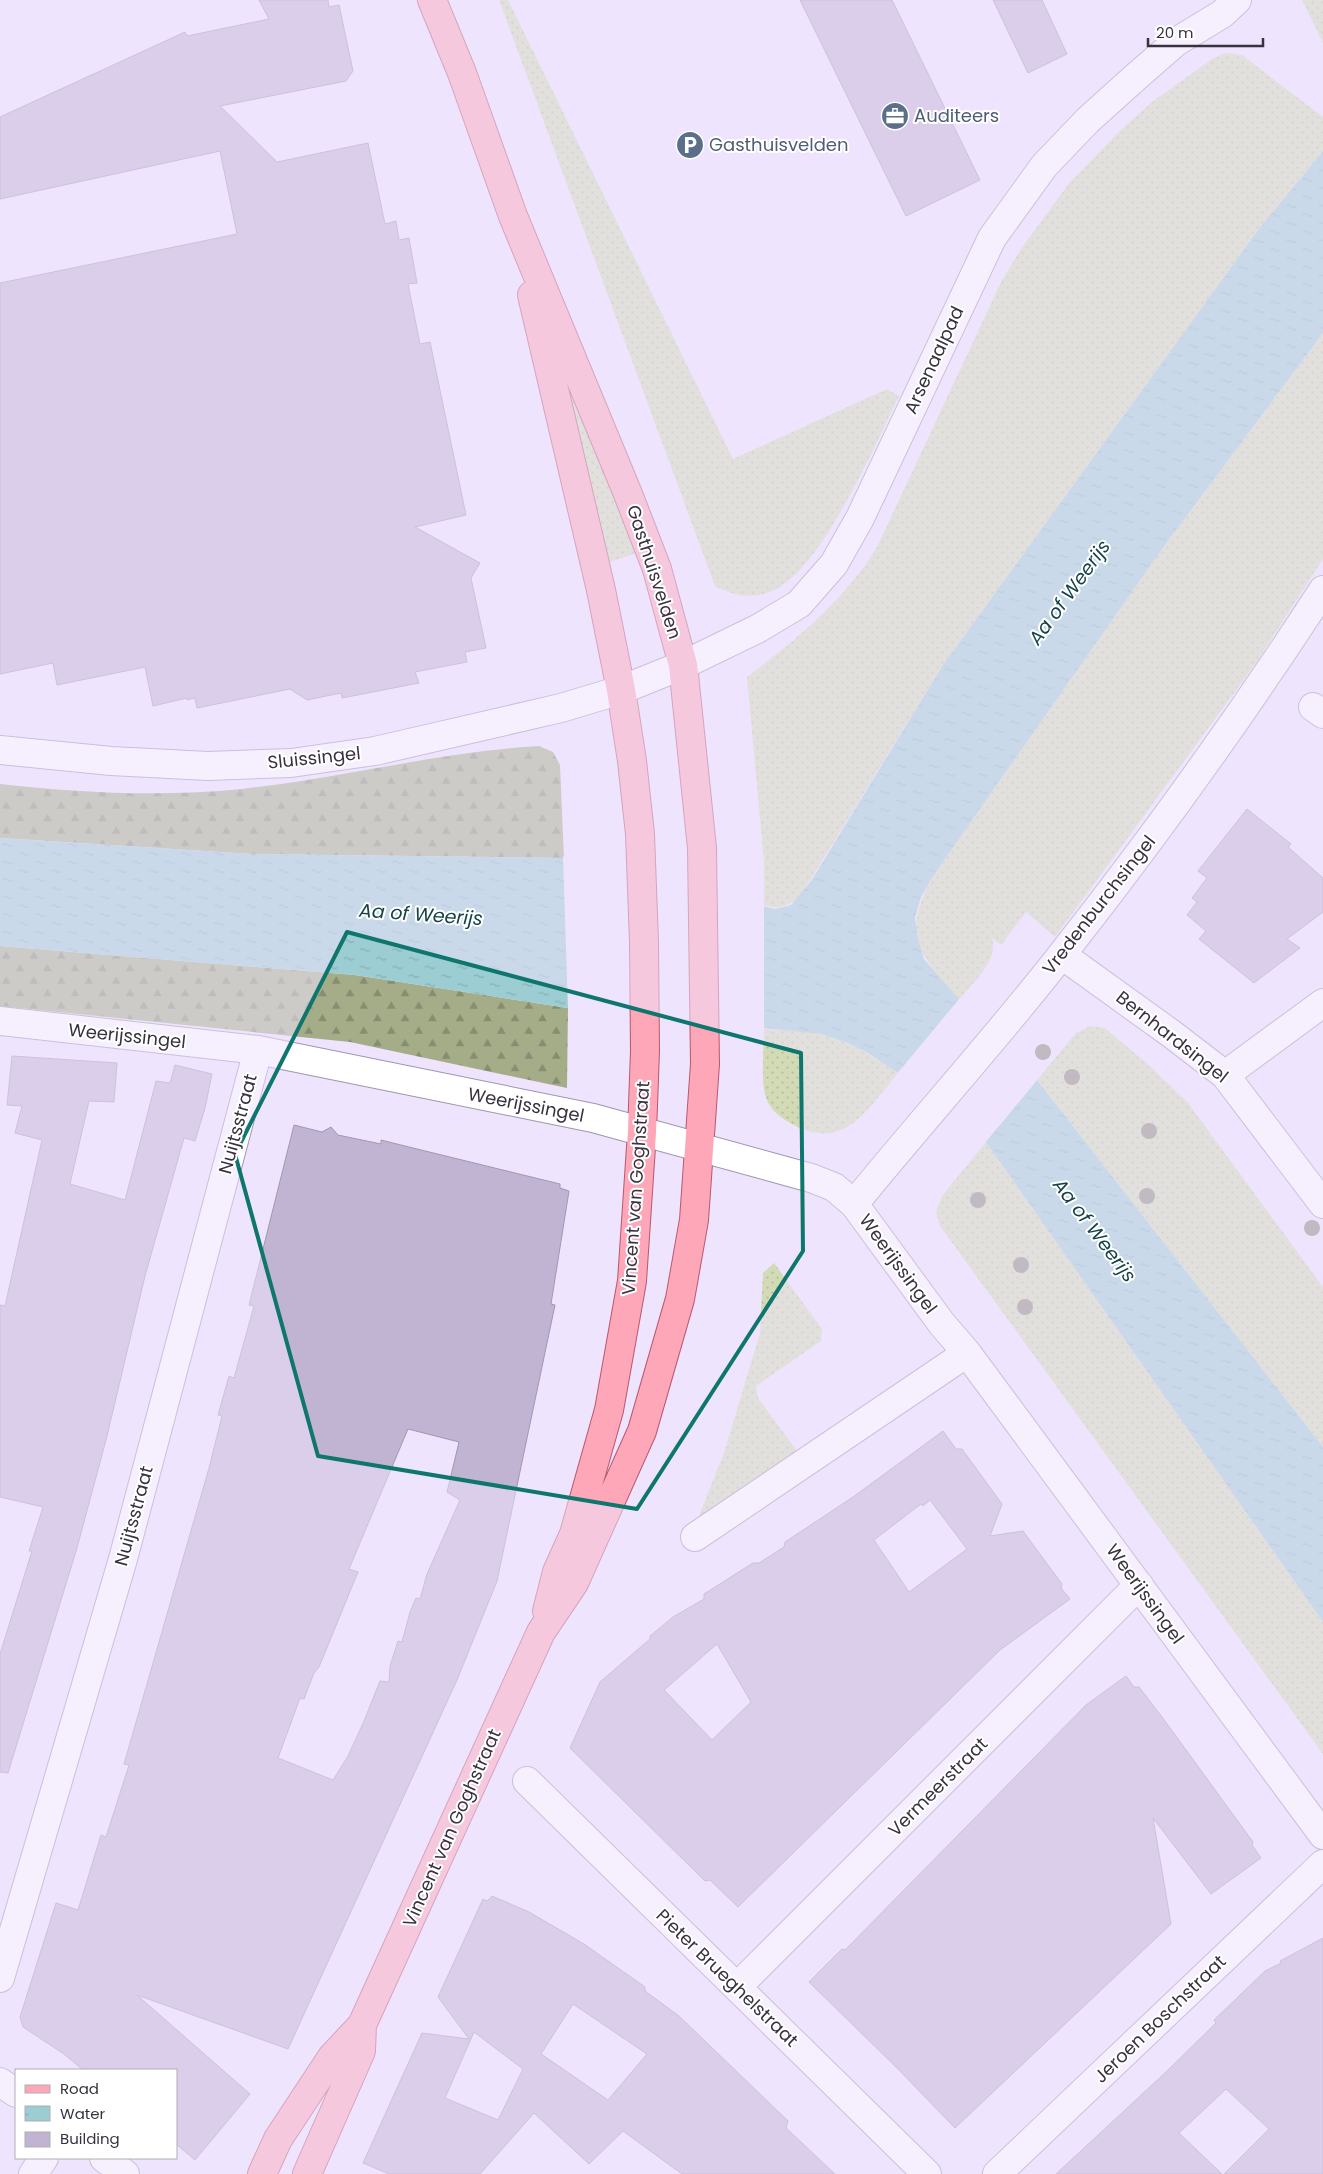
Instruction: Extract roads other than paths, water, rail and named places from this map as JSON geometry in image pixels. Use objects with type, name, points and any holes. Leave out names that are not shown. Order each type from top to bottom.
[{"type":"main road","name":"Gasthuisvelden","points":[[432,0],[462,73],[513,216],[654,561],[683,665],[702,848],[704,950]]},
{"type":"main road","name":"Gasthuisvelden","points":[[513,216],[601,590],[621,690],[632,761],[640,834],[644,942]]},
{"type":"main road","name":"Vincent van Goghstraat","points":[[541,1632],[557,1572],[574,1534],[609,1410],[632,1281],[642,1132],[645,1051],[644,942]]},
{"type":"main road","name":"Vincent van Goghstraat","points":[[262,2174],[278,2139],[332,2057],[362,2025],[541,1632],[574,1583],[642,1431],[680,1299],[694,1220],[704,1064],[704,950]]},
{"type":"main road","name":"Vincent van Goghstraat","points":[[307,2174],[362,2051],[362,2025]]},
{"type":"street","name":"Arsenaalpad","points":[[621,690],[683,665],[759,628],[799,604],[834,564],[860,518],[992,238],[1044,166],[1088,120],[1176,42],[1222,14],[1237,0]]},
{"type":"street","name":"Vredenburchsingel","points":[[854,1204],[1062,955],[1167,818],[1268,676],[1323,590]]},
{"type":"street","name":"Sluissingel","points":[[0,750],[111,761],[208,766],[291,763],[375,751],[561,708],[621,690]]},
{"type":"street","name":"Bernhardsingel","points":[[1062,955],[1173,1034],[1225,1075],[1323,1204]]},
{"type":"street","points":[[1225,1075],[1323,1004]]},
{"type":"street","name":"Weerijssingel","points":[[0,1021],[258,1050],[593,1118],[823,1182],[834,1187],[854,1204],[942,1324],[968,1353],[1323,1835]]},
{"type":"street","name":"Nuijtsstraat","points":[[0,1978],[123,1559],[258,1050]]},
{"type":"street","points":[[695,1537],[968,1353]]},
{"type":"street","name":"Vermeerstraat","points":[[737,1987],[1140,1585]]},
{"type":"street","name":"Pieter Brueghelstraat","points":[[527,1781],[927,2174]]},
{"type":"street","name":"Jeroen Boschstraat","points":[[997,2174],[1323,1864]]},
{"type":"street","points":[[0,2082],[15,2092]]},
{"type":"street","points":[[33,2174],[43,2159]]},
{"type":"street","points":[[105,2159],[125,2174]]},
{"type":"water","name":"Aa of Weerijs","points":[[1323,151],[1323,333],[1162,549],[933,876],[921,897],[915,918],[918,939],[924,959],[1002,1049],[1037,1080],[1323,1447],[1323,1622],[986,1142],[898,1073],[868,1053],[848,1043],[822,1034],[568,1008],[355,975],[0,946],[0,838],[252,854],[564,858],[775,909],[791,905],[811,881],[943,665],[1258,230]]},
{"type":"place","name":"Auditeers","points":[[895,116]]},
{"type":"place","name":"Gasthuisvelden","points":[[690,145]]}]
